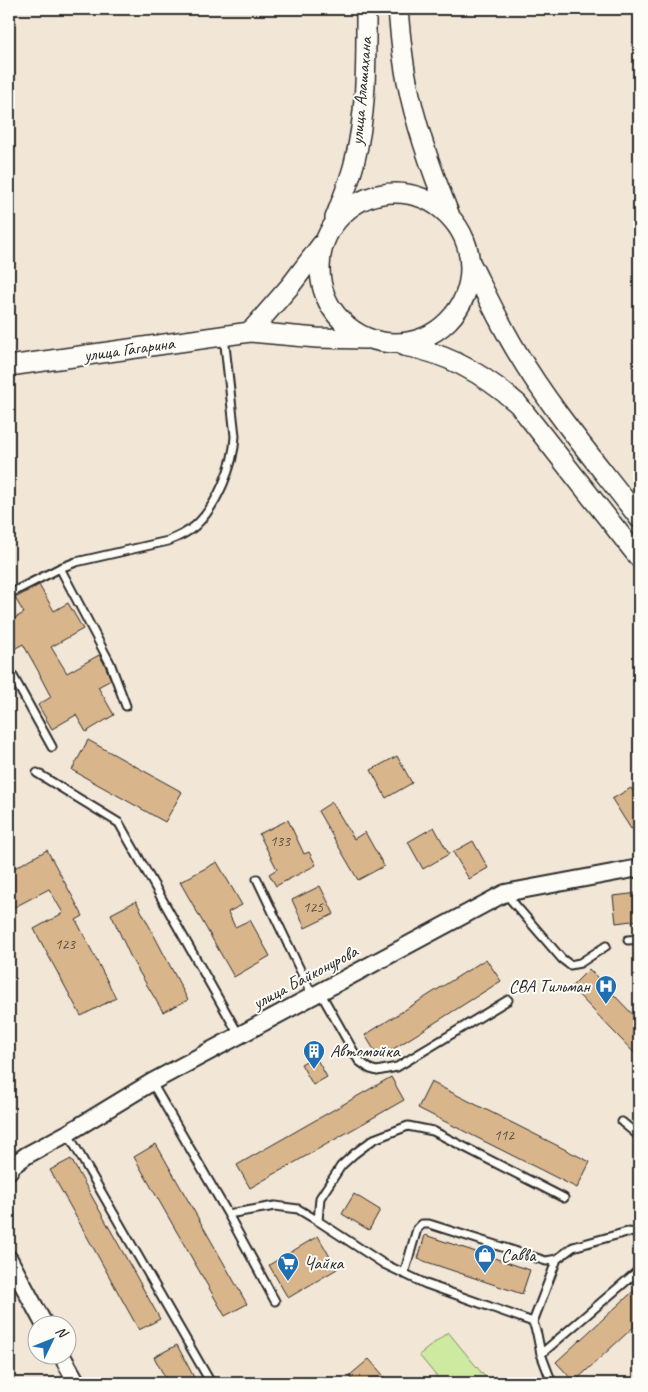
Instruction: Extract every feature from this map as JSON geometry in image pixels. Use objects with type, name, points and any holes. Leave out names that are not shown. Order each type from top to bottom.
[{"type":"main road","name":"улица Алашахана","points":[[328,234],[346,190],[354,164],[362,125],[365,90],[366,9]]},
{"type":"main road","name":"улица Алашахана","points":[[398,9],[402,51],[413,110],[423,145],[452,219]]},
{"type":"main road","points":[[250,332],[291,285],[340,216],[352,206],[367,198],[386,192],[405,193],[425,198],[443,209],[452,219],[463,239],[471,263],[494,311],[518,354],[554,408],[639,518]]},
{"type":"main road","points":[[328,234],[320,257],[320,271],[323,289],[329,304],[340,320],[355,332],[381,342],[439,354],[494,384],[518,404],[639,558]]},
{"type":"main road","points":[[381,342],[409,342],[426,337],[442,327],[455,314],[465,298],[470,281],[471,263]]},
{"type":"main road","name":"улица Гагарина","points":[[9,366],[250,332],[381,342]]},
{"type":"street","name":"улица Байконурова","points":[[9,1171],[13,1165],[27,1155],[68,1133],[152,1082],[505,893],[639,868]]},
{"type":"street","points":[[9,1259],[39,1314]]},
{"type":"street","points":[[66,1364],[76,1383]]},
{"type":"lane","points":[[9,594],[76,562],[168,541],[182,535],[195,526],[212,506],[226,477],[235,449],[224,336]]},
{"type":"lane","points":[[60,568],[110,663],[126,706]]},
{"type":"lane","points":[[9,669],[52,746]]},
{"type":"lane","points":[[37,773],[120,824],[239,1035]]},
{"type":"lane","points":[[257,879],[316,994],[359,1061],[370,1069],[378,1071],[397,1067],[508,1000]]},
{"type":"lane","points":[[505,893],[562,959],[570,964],[580,963],[606,946]]},
{"type":"lane","points":[[628,940],[639,939]]},
{"type":"lane","points":[[152,1082],[228,1214],[275,1301]]},
{"type":"lane","points":[[622,1122],[639,1136]]},
{"type":"lane","points":[[318,1221],[320,1198],[341,1166],[374,1139],[408,1126],[432,1131],[564,1198]]},
{"type":"lane","points":[[68,1133],[211,1383]]},
{"type":"lane","points":[[228,1214],[275,1206],[298,1209],[384,1264],[404,1274],[426,1284],[532,1322]]},
{"type":"lane","points":[[404,1274],[417,1229],[424,1224],[546,1261],[557,1259],[573,1247],[627,1232],[639,1233]]},
{"type":"lane","points":[[552,1383],[532,1322],[557,1259]]},
{"type":"lane","points":[[542,1354],[639,1270]]},
{"type":"green space","points":[[448,1332],[490,1383],[442,1383],[419,1355]]},
{"type":"building","points":[[39,585],[54,611],[68,603],[83,629],[51,647],[67,673],[99,655],[111,680],[98,687],[114,715],[86,732],[76,715],[52,729],[38,705],[51,697],[41,676],[23,644],[9,652],[9,621],[24,613],[15,598]]},
{"type":"building","points":[[88,740],[182,792],[165,822],[72,770]]},
{"type":"building","points":[[397,756],[412,783],[386,798],[371,770]]},
{"type":"building","points":[[631,788],[639,801],[639,824],[631,829],[612,799]]},
{"type":"building","points":[[332,802],[354,839],[365,832],[384,866],[358,880],[318,811]]},
{"type":"building","points":[[288,820],[304,854],[309,852],[316,865],[276,886],[269,874],[277,869],[259,834]]},
{"type":"building","points":[[434,827],[449,854],[423,869],[408,842]]},
{"type":"building","points":[[473,841],[488,868],[469,879],[453,852]]},
{"type":"building","points":[[47,850],[83,916],[76,920],[116,998],[81,1016],[34,929],[63,913],[49,889],[9,910],[9,871]]},
{"type":"building","points":[[217,862],[242,905],[228,912],[235,927],[250,920],[270,956],[234,977],[180,882]]},
{"type":"building","points":[[320,886],[334,914],[305,928],[292,900]]},
{"type":"building","points":[[639,893],[639,920],[616,923],[613,896]]},
{"type":"building","points":[[136,901],[188,1000],[163,1012],[132,960],[111,914]]},
{"type":"building","points":[[486,959],[501,981],[379,1058],[365,1035]]},
{"type":"building","points":[[589,969],[639,1021],[639,1058],[571,987]]},
{"type":"building","name":"Автомойка","points":[[315,1056],[327,1077],[313,1085],[301,1064]]},
{"type":"building","points":[[391,1077],[404,1100],[250,1188],[237,1165]]},
{"type":"building","points":[[431,1082],[590,1162],[577,1188],[418,1108]]},
{"type":"building","points":[[156,1144],[247,1304],[225,1316],[134,1157]]},
{"type":"building","points":[[71,1159],[160,1319],[139,1330],[50,1170]]},
{"type":"building","points":[[354,1194],[380,1210],[369,1230],[342,1214]]},
{"type":"building","points":[[425,1235],[530,1270],[522,1294],[418,1259]]},
{"type":"building","points":[[318,1236],[337,1269],[288,1298],[269,1265]]},
{"type":"building","points":[[639,1286],[639,1322],[574,1382],[556,1362]]},
{"type":"building","points":[[177,1345],[197,1383],[168,1383],[154,1357]]},
{"type":"building","points":[[369,1359],[390,1383],[355,1383],[349,1376]]},
{"type":"place","name":"СВА Тильман","points":[[606,1005]]},
{"type":"place","name":"Автомойка","points":[[314,1070]]},
{"type":"place","name":"Савва","points":[[485,1274]]},
{"type":"place","name":"Чайка","points":[[288,1282]]}]
